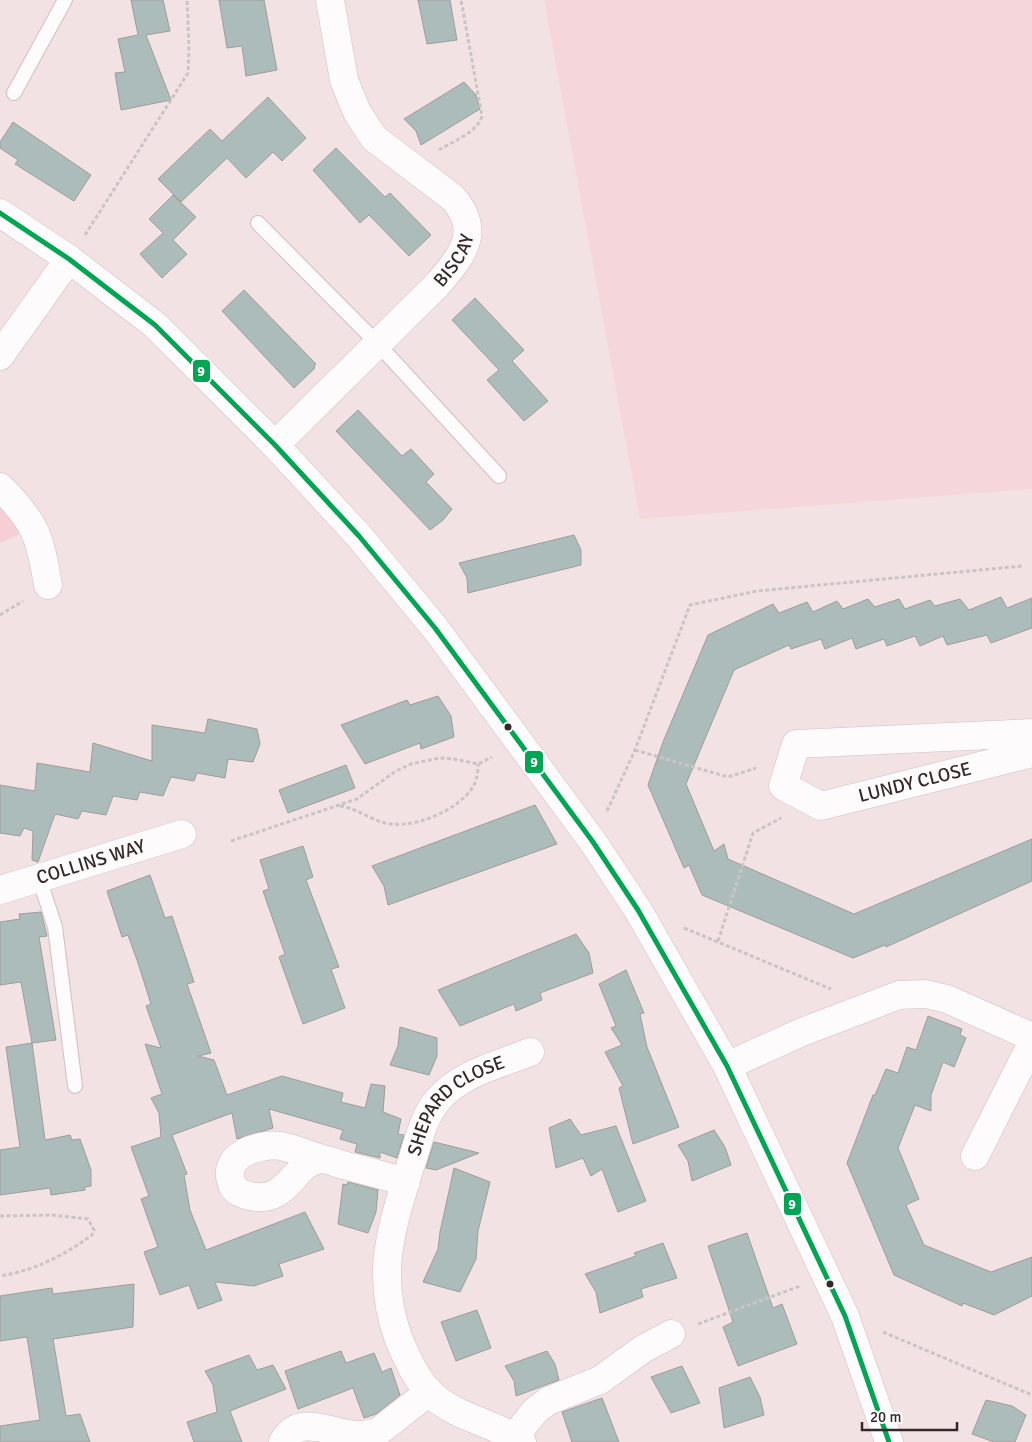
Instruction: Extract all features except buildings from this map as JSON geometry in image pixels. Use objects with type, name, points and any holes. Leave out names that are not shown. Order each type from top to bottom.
[{"type":"street","name":"BISCAY","points":[[275,445],[436,286],[454,265],[468,237],[467,220],[462,209],[452,198],[374,138],[356,112],[344,80],[330,0]]},
{"type":"street","points":[[0,212],[69,259],[155,326],[275,445],[378,559],[435,628],[593,842],[638,910],[727,1066],[846,1316],[889,1442]]},
{"type":"street","points":[[0,356],[69,259]]},
{"type":"street","points":[[0,487],[31,522],[39,536],[48,585]]},
{"type":"street","name":"LUNDY CLOSE","points":[[1032,733],[796,744],[783,786],[820,806],[1032,753]]},
{"type":"street","name":"COLLINS WAY","points":[[0,890],[182,834]]},
{"type":"street","points":[[727,1066],[802,1032],[899,996],[926,994],[947,999],[1032,1037]]},
{"type":"street","points":[[975,1156],[1032,1042]]},
{"type":"street","name":"SHEPARD CLOSE","points":[[518,1439],[450,1406],[429,1392],[415,1374],[405,1354],[387,1299],[387,1256],[406,1182],[427,1115],[438,1100],[468,1076],[530,1052]]},
{"type":"street","name":"SHEPARD CLOSE","points":[[322,1159],[406,1182]]},
{"type":"street","points":[[518,1439],[535,1411],[548,1401],[600,1380],[643,1349],[671,1334]]},
{"type":"street","points":[[283,1442],[292,1431],[303,1426],[319,1426],[353,1435],[371,1437],[429,1392]]},
{"type":"lane","points":[[14,93],[65,0]]},
{"type":"lane","points":[[258,223],[377,343],[500,476]]},
{"type":"lane","points":[[40,878],[54,927],[75,1086]]},
{"type":"path","points":[[69,259],[188,72],[187,0]]},
{"type":"path","points":[[411,167],[480,124],[482,116],[480,95],[461,0]]},
{"type":"path","points":[[593,842],[635,750],[690,605],[757,591],[1022,566]]},
{"type":"path","points":[[231,841],[357,799],[396,771],[424,760],[454,759],[478,764],[520,743]]},
{"type":"path","points":[[635,750],[728,777],[793,754]]},
{"type":"path","points":[[338,806],[350,807],[371,818],[392,824],[406,824],[420,820],[458,802],[474,786],[478,764]]},
{"type":"path","points":[[718,941],[753,832],[813,802]]},
{"type":"path","points":[[638,910],[871,1005]]},
{"type":"path","points":[[0,1216],[52,1215],[88,1219],[94,1230],[92,1236],[63,1254],[15,1274],[0,1276]]},
{"type":"path","points":[[671,1334],[827,1277]]},
{"type":"path","points":[[846,1316],[1032,1395]]},
{"type":"shaded area","points":[[544,0],[1032,0],[1032,489],[640,519]]},
{"type":"shaded area","points":[[0,487],[31,522],[18,535],[0,543]]},
{"type":"transit line","name":"9","points":[[0,213],[69,259],[155,325],[275,445],[359,536],[435,628],[593,842],[638,910],[727,1066],[845,1316],[889,1442]]}]
